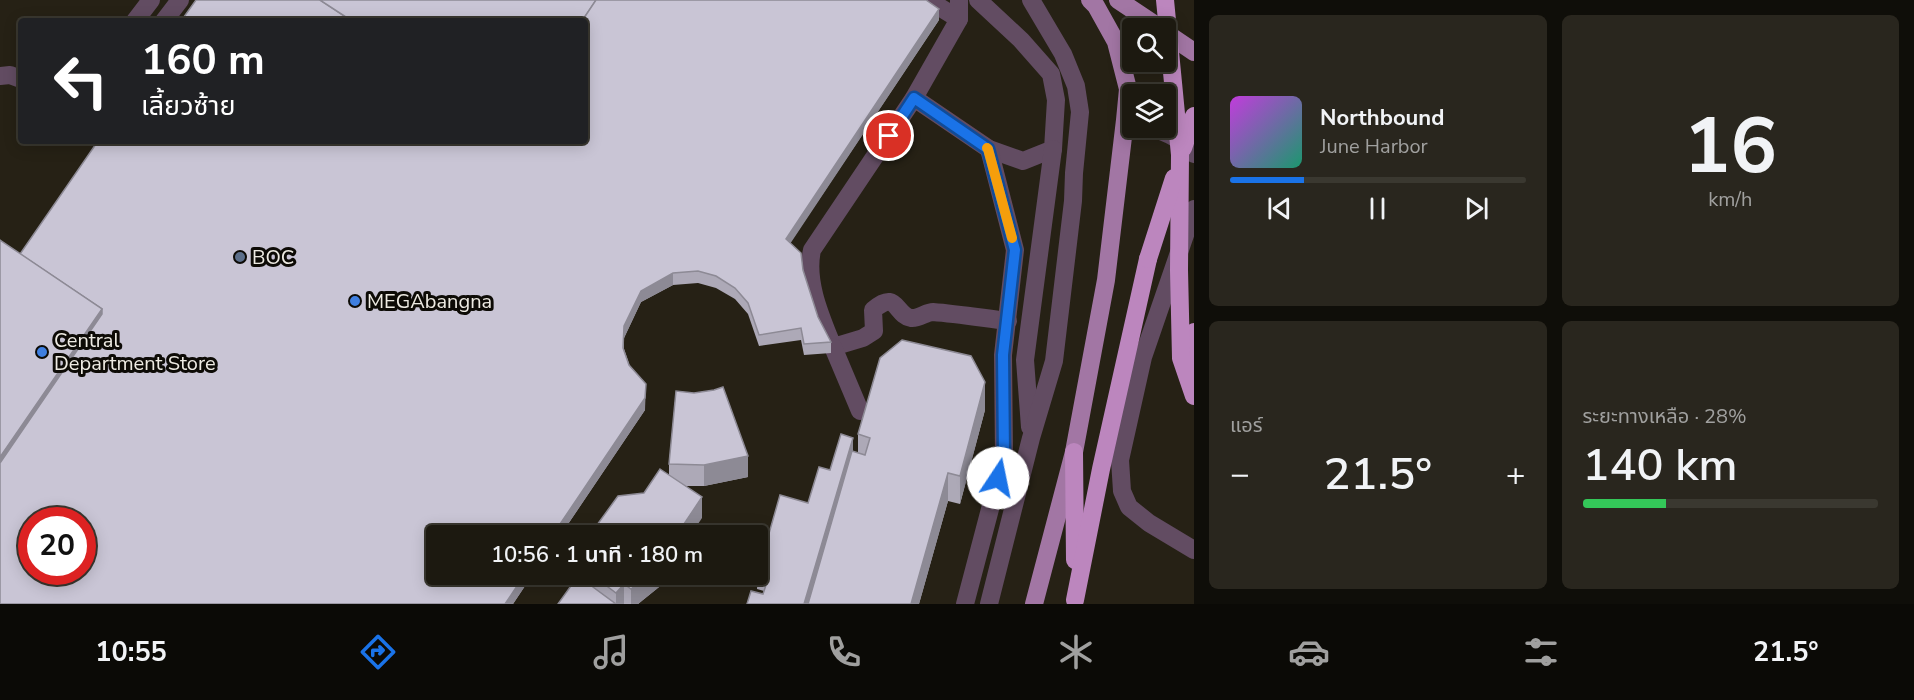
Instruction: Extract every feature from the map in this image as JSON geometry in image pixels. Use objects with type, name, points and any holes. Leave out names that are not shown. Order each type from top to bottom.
[{"type":"highway","points":[[1166,0],[1180,155],[1181,358],[1194,395]]},
{"type":"highway","points":[[1075,602],[1101,469],[1148,259],[1194,116]]},
{"type":"highway","points":[[1194,332],[1188,366],[1194,395]]},
{"type":"highway","points":[[1074,452],[1075,602]]},
{"type":"main road","points":[[1090,0],[1096,6],[1116,42],[1127,84]]},
{"type":"main road","points":[[1118,0],[1145,18]]},
{"type":"main road","points":[[1176,40],[1194,52]]},
{"type":"main road","points":[[1034,604],[1074,452],[1106,280],[1127,138]]},
{"type":"street","points":[[137,18],[151,0]]},
{"type":"street","points":[[166,18],[180,0]]},
{"type":"street","points":[[928,0],[959,19]]},
{"type":"street","points":[[860,411],[821,316],[809,266],[812,250],[914,98],[959,19],[959,0]]},
{"type":"street","points":[[978,0],[1021,40],[1051,74],[1056,100],[1053,149],[1025,360],[1031,438]]},
{"type":"street","points":[[989,604],[1031,438],[1054,361],[1074,201],[1074,173],[1080,112],[1076,86],[1063,54],[1031,0]]},
{"type":"street","points":[[914,98],[988,149],[1023,161],[1053,149]]},
{"type":"street","points":[[1174,138],[1186,145],[1194,154]]},
{"type":"street","points":[[965,604],[1004,456],[1003,355],[1015,250],[988,149]]},
{"type":"street","points":[[1194,208],[1143,357],[1120,460],[1122,491],[1129,507],[1149,523],[1194,549]]},
{"type":"street","points":[[833,346],[863,338],[874,331],[873,310],[887,302],[895,303],[908,317],[914,318],[929,312],[1008,321]]},
{"type":"building","points":[[196,0],[320,0],[347,18],[183,18]]},
{"type":"building","points":[[320,0],[596,0],[584,18],[347,18]]},
{"type":"building","name":"MEGAbangna","points":[[596,0],[926,0],[939,9],[786,239],[801,253],[803,270],[818,317],[831,342],[804,344],[801,328],[759,335],[748,303],[735,288],[716,276],[698,271],[673,273],[641,291],[624,326],[623,348],[629,365],[646,384],[645,398],[559,525],[426,525],[426,585],[518,585],[505,604],[0,604],[0,463],[102,314],[102,309],[20,254],[96,144],[588,144],[588,18],[584,18]]},
{"type":"building","name":"Central Department Store","points":[[0,240],[102,309],[0,457]]},
{"type":"building","points":[[902,340],[971,356],[985,382],[960,476],[948,473],[911,604],[808,604],[852,451],[865,455],[870,438],[858,434],[880,358]]},
{"type":"building","points":[[723,387],[748,456],[704,465],[669,464],[676,391],[694,393]]},
{"type":"building","points":[[841,434],[853,438],[804,604],[747,604],[751,591],[763,594],[768,585],[768,537],[780,495],[808,503],[819,467],[830,470]]},
{"type":"building","points":[[660,469],[702,497],[683,525],[597,525],[618,496],[644,493]]},
{"type":"building","points":[[572,585],[590,585],[616,604],[558,604]]},
{"type":"building","points":[[605,585],[623,585],[616,593]]},
{"type":"slow traffic","points":[[987,148],[1012,238]]},
{"type":"place","name":"BOC","points":[[240,257]]},
{"type":"place","name":"MEGAbangna","points":[[355,301]]},
{"type":"place","name":"Central Department Store","points":[[42,352]]},
{"type":"route","points":[[889,136],[914,98],[988,149],[1015,250],[1003,355],[1004,456],[998,478]]}]
